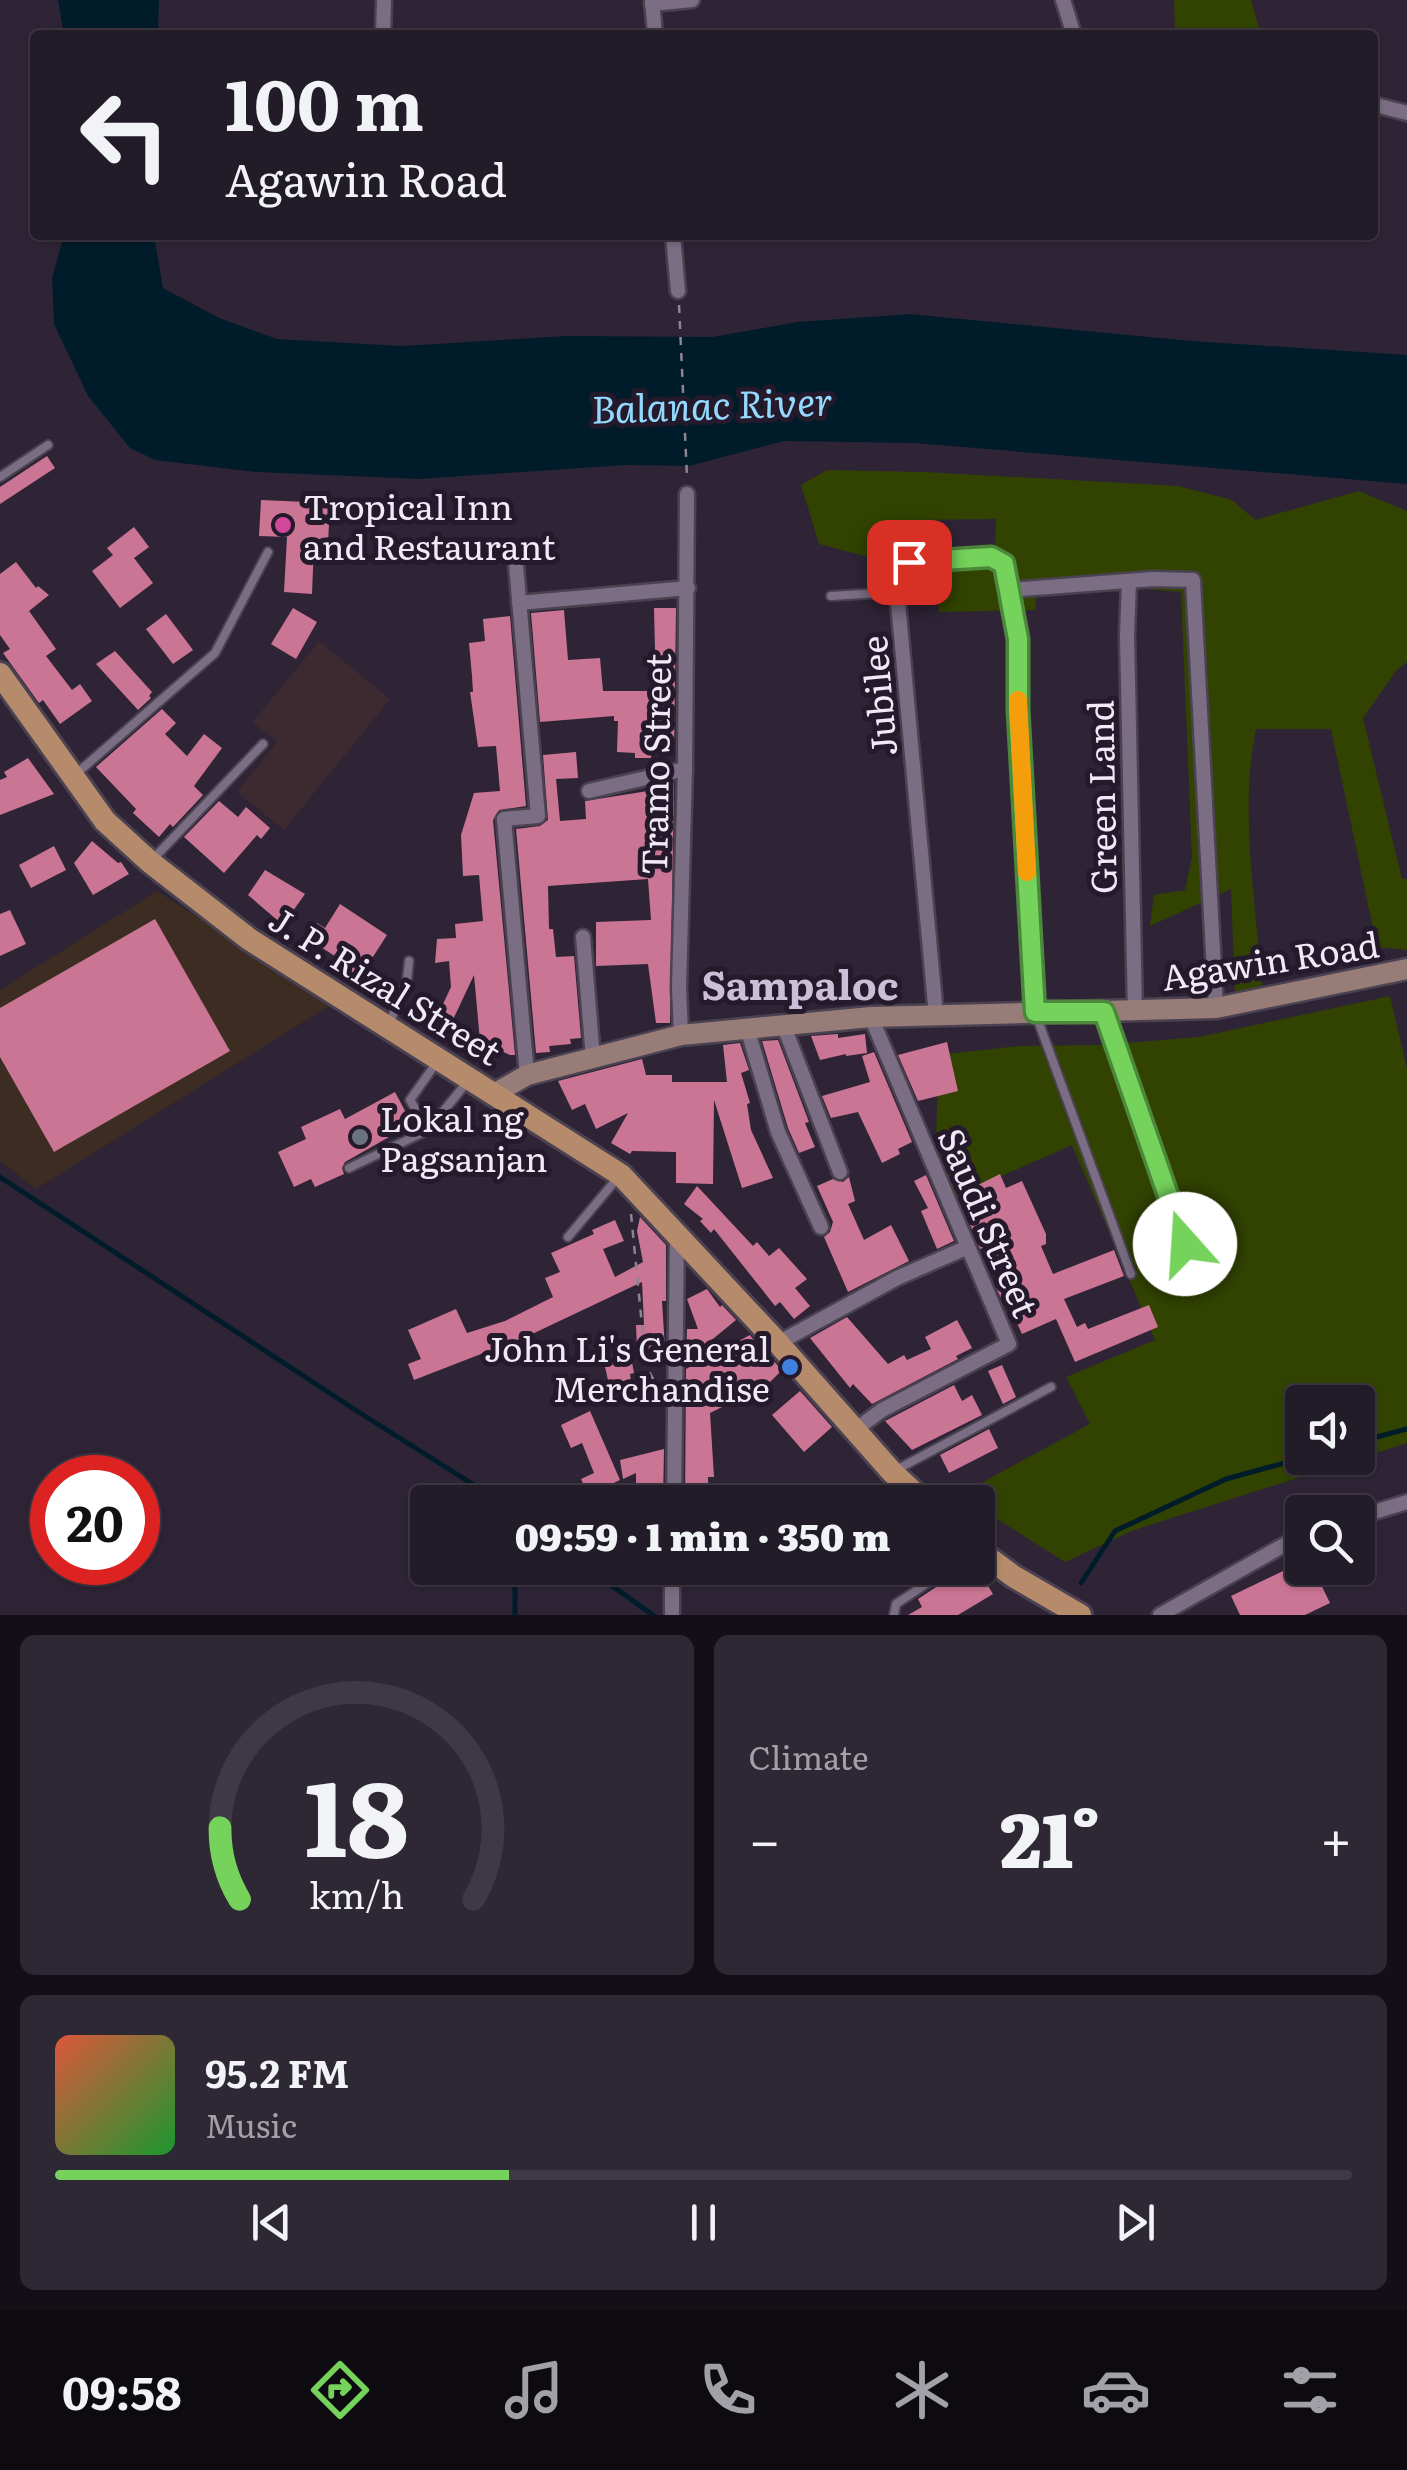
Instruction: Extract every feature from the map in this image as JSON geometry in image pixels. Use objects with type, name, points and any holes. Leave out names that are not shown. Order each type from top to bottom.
[{"type":"main road","name":"J. P. Rizal Street","points":[[0,674],[105,820],[150,862],[249,940],[624,1179],[778,1343],[901,1485]]},
{"type":"main road","points":[[995,1563],[1080,1615]]},
{"type":"street","points":[[384,0],[384,30]]},
{"type":"street","points":[[655,30],[652,2],[692,0]]},
{"type":"street","points":[[1063,0],[1072,30]]},
{"type":"street","points":[[1378,105],[1407,112]]},
{"type":"street","points":[[673,240],[678,291]]},
{"type":"street","name":"Tramo Street","points":[[681,1035],[687,494]]},
{"type":"street","name":"Jubilee","points":[[936,1015],[898,572],[909,562],[991,557],[1004,564],[1010,590]]},
{"type":"street","points":[[516,564],[538,816],[504,819],[526,1075]]},
{"type":"street","points":[[1035,1012],[1018,710],[1018,639],[1010,590],[1129,580],[1193,580],[1216,1008]]},
{"type":"street","name":"Green Land","points":[[1129,580],[1126,635],[1135,1012]]},
{"type":"street","points":[[519,603],[688,588]]},
{"type":"street","points":[[589,792],[686,769]]},
{"type":"street","points":[[583,937],[593,1058]]},
{"type":"street","name":"Agawin Road","points":[[494,1094],[526,1075],[681,1035],[870,1017],[1216,1008],[1407,969]]},
{"type":"street","name":"Saudi Street","points":[[855,1430],[882,1410],[1009,1344],[870,1017]]},
{"type":"street","points":[[784,1024],[840,1172]]},
{"type":"street","points":[[747,1028],[778,1132],[821,1226]]},
{"type":"street","points":[[674,1485],[677,1232]]},
{"type":"street","points":[[778,1343],[897,1278],[968,1248]]},
{"type":"street","points":[[1375,1512],[1407,1502]]},
{"type":"street","points":[[1160,1615],[1285,1545]]},
{"type":"street","points":[[672,1585],[672,1615]]},
{"type":"lane","points":[[0,477],[48,446]]},
{"type":"lane","points":[[73,777],[216,653],[268,552]]},
{"type":"lane","points":[[831,596],[898,592]]},
{"type":"lane","points":[[150,862],[263,744]]},
{"type":"lane","points":[[388,1026],[402,993],[409,961]]},
{"type":"lane","points":[[1035,1012],[1130,1274]]},
{"type":"lane","points":[[1104,1012],[1185,1244]]},
{"type":"lane","points":[[428,1130],[410,1100],[440,1059]]},
{"type":"lane","points":[[349,1168],[428,1130],[470,1078]]},
{"type":"lane","points":[[568,1237],[624,1179]]},
{"type":"lane","points":[[892,1472],[1051,1387]]},
{"type":"lane","points":[[894,1615],[896,1604],[924,1585]]},
{"type":"path","points":[[680,320],[687,475]]},
{"type":"path","points":[[624,1179],[646,1366],[662,1396]]},
{"type":"shaded area","points":[[319,641],[390,699],[284,830],[237,792],[277,742],[253,722]]},
{"type":"shaded area","points":[[157,891],[332,1004],[36,1189],[0,1161],[0,990]]},
{"type":"green space","points":[[1174,0],[1251,0],[1260,30],[1175,30]]},
{"type":"green space","points":[[827,470],[1178,486],[1232,500],[1255,520],[1359,491],[1407,511],[1407,662],[1396,671],[1363,718],[1402,879],[1407,879],[1407,950],[1377,947],[1331,729],[1256,729],[1249,824],[1262,985],[1235,995],[1231,889],[1150,926],[1154,895],[1185,890],[1192,857],[1181,592],[1038,580],[1035,610],[939,612],[935,571],[995,550],[996,519],[908,520],[912,553],[872,558],[819,544],[801,485]]},
{"type":"green space","points":[[1390,996],[1407,1069],[1407,1443],[1375,1453],[1375,1385],[1285,1385],[1285,1475],[1307,1475],[1134,1530],[1065,1562],[995,1518],[995,1485],[977,1485],[1090,1424],[1066,1377],[1155,1340],[1072,1145],[954,1197],[936,1135],[939,1055],[1019,1046],[1100,1045],[1199,1037]]},
{"type":"water","points":[[58,0],[159,0],[158,30],[63,30]]},
{"type":"water","name":"Balanac River","points":[[63,240],[155,240],[163,288],[219,318],[277,339],[402,346],[567,336],[712,337],[798,322],[910,314],[1191,341],[1407,355],[1407,484],[915,443],[784,441],[689,466],[625,465],[419,479],[257,472],[155,460],[130,448],[88,396],[54,324],[52,278]]},
{"type":"building","points":[[47,456],[55,468],[0,504],[0,487]]},
{"type":"building","points":[[261,500],[330,503],[328,544],[314,544],[312,594],[284,592],[287,537],[259,536]]},
{"type":"building","points":[[134,527],[149,547],[134,558],[153,583],[120,608],[92,571],[113,555],[107,548]]},
{"type":"building","points":[[16,562],[36,588],[49,595],[29,611],[56,649],[46,656],[72,690],[80,684],[92,701],[60,724],[43,700],[39,703],[3,653],[10,649],[0,635],[0,574]]},
{"type":"building","points":[[293,608],[317,622],[296,659],[271,644]]},
{"type":"building","points":[[654,608],[676,608],[674,754],[651,753],[651,758],[635,758],[635,753],[617,752],[618,721],[614,721],[614,716],[540,722],[531,613],[564,610],[568,660],[600,658],[603,691],[656,691]]},
{"type":"building","points":[[166,614],[193,650],[173,664],[146,629]]},
{"type":"building","points":[[510,616],[526,806],[499,810],[493,820],[515,1055],[480,1041],[474,975],[450,1026],[436,1019],[451,987],[449,961],[435,963],[437,939],[456,938],[455,924],[483,921],[479,875],[463,876],[461,835],[474,793],[500,791],[496,746],[478,747],[470,692],[469,643],[485,641],[483,619]]},
{"type":"building","points":[[115,651],[152,692],[138,710],[96,664]]},
{"type":"building","points":[[162,709],[176,723],[165,734],[187,756],[204,734],[222,748],[194,786],[203,795],[159,837],[133,813],[136,809],[96,767]]},
{"type":"building","points":[[576,752],[578,778],[556,779],[560,821],[586,819],[585,801],[648,791],[674,782],[670,1023],[656,1023],[648,964],[596,966],[596,922],[651,920],[648,879],[548,886],[549,929],[553,929],[556,957],[574,956],[581,1038],[570,1039],[571,1044],[549,1046],[550,1052],[536,1053],[516,829],[540,826],[548,820],[543,755]]},
{"type":"building","points":[[28,758],[54,794],[0,815],[0,780],[7,777],[4,772]]},
{"type":"building","points":[[219,801],[238,817],[246,807],[270,828],[261,839],[257,835],[224,873],[184,837]]},
{"type":"building","points":[[92,841],[121,862],[129,874],[93,895],[74,863]]},
{"type":"building","points":[[54,846],[66,870],[31,888],[19,865]]},
{"type":"building","points":[[265,870],[305,894],[283,925],[248,895]]},
{"type":"building","points":[[340,904],[387,935],[358,980],[343,970],[347,964],[307,938],[317,923],[325,928]]},
{"type":"building","points":[[10,910],[26,944],[0,956],[0,914]]},
{"type":"building","points":[[155,919],[230,1051],[54,1152],[0,1057],[0,1008]]},
{"type":"building","points":[[838,1034],[838,1038],[865,1034],[867,1053],[820,1060],[811,1036]]},
{"type":"building","points":[[778,1040],[815,1147],[799,1153],[762,1041]]},
{"type":"building","points":[[947,1042],[958,1091],[918,1101],[898,1055]]},
{"type":"building","points":[[740,1043],[749,1070],[741,1073],[750,1103],[747,1104],[751,1130],[773,1178],[742,1188],[714,1100],[713,1184],[676,1183],[676,1152],[630,1154],[611,1143],[628,1113],[596,1129],[585,1104],[572,1110],[558,1081],[642,1059],[646,1075],[672,1075],[672,1082],[727,1082],[723,1045]]},
{"type":"building","points":[[874,1052],[912,1142],[882,1163],[858,1112],[831,1118],[822,1096],[870,1082],[862,1056]]},
{"type":"building","points":[[395,1092],[412,1124],[345,1162],[344,1174],[315,1187],[311,1179],[294,1187],[278,1152],[306,1139],[301,1127],[340,1109],[345,1119]]},
{"type":"building","points":[[1000,1174],[1006,1188],[1022,1181],[1046,1234],[1046,1244],[1041,1246],[1053,1274],[1114,1250],[1124,1276],[1064,1299],[1077,1327],[1085,1323],[1088,1329],[1149,1305],[1158,1327],[1075,1362],[1056,1319],[1022,1334],[1009,1306],[1005,1307],[985,1247],[980,1249],[958,1195]]},
{"type":"building","points":[[926,1175],[954,1241],[937,1249],[921,1211],[928,1208],[914,1181]]},
{"type":"building","points":[[849,1177],[855,1201],[848,1204],[864,1240],[891,1225],[909,1261],[848,1292],[824,1237],[833,1222],[817,1186],[833,1179],[843,1182]]},
{"type":"building","points":[[697,1186],[753,1246],[757,1242],[769,1256],[779,1248],[807,1279],[795,1288],[810,1306],[794,1319],[780,1302],[775,1306],[714,1229],[711,1233],[700,1221],[703,1219],[684,1204]]},
{"type":"building","points":[[640,1217],[666,1245],[666,1301],[662,1301],[665,1349],[637,1349],[636,1325],[644,1325],[642,1282],[530,1335],[414,1380],[408,1364],[421,1359],[408,1330],[456,1309],[467,1333],[505,1321],[553,1297],[545,1278],[560,1272],[551,1253],[615,1220],[624,1241],[603,1249],[615,1277],[643,1262],[637,1231]]},
{"type":"building","points":[[707,1289],[736,1320],[686,1361],[687,1329],[698,1329],[687,1299]]},
{"type":"building","points":[[847,1317],[888,1364],[904,1355],[907,1360],[931,1349],[925,1337],[957,1320],[972,1348],[872,1404],[853,1384],[850,1388],[810,1338]]},
{"type":"building","points":[[750,1335],[765,1356],[782,1370],[767,1385],[710,1413],[714,1477],[708,1477],[708,1485],[685,1485],[686,1369]]},
{"type":"building","points":[[630,1352],[633,1395],[612,1398],[603,1358]]},
{"type":"building","points":[[1002,1365],[1016,1397],[1003,1404],[988,1371]]},
{"type":"building","points":[[954,1385],[962,1401],[972,1395],[982,1415],[912,1450],[885,1421]]},
{"type":"building","points":[[800,1391],[832,1427],[804,1452],[772,1415]]},
{"type":"building","points":[[590,1411],[620,1480],[609,1485],[584,1485],[581,1479],[594,1473],[582,1443],[571,1448],[561,1425]]},
{"type":"building","points":[[989,1429],[998,1448],[949,1473],[940,1455]]},
{"type":"building","points":[[664,1449],[663,1485],[636,1485],[636,1473],[623,1479],[620,1460]]},
{"type":"building","points":[[1285,1570],[1285,1585],[1321,1585],[1330,1603],[1305,1615],[1240,1615],[1231,1596]]},
{"type":"building","points":[[939,1585],[987,1585],[993,1594],[958,1615],[908,1615],[922,1607],[918,1599]]},
{"type":"waterway","points":[[0,1177],[474,1485]]},
{"type":"waterway","points":[[1375,1437],[1407,1429]]},
{"type":"waterway","points":[[1081,1583],[1115,1531],[1226,1479],[1285,1463]]},
{"type":"waterway","points":[[515,1585],[515,1615]]},
{"type":"waterway","points":[[611,1585],[653,1615]]},
{"type":"slow traffic","points":[[1018,700],[1027,872]]},
{"type":"place","name":"Tropical Inn and Restaurant","points":[[283,525]]},
{"type":"place","name":"Lokal ng Pagsanjan","points":[[360,1137]]},
{"type":"place","name":"John Li's General Merchandise","points":[[790,1367]]},
{"type":"district","name":"Sampaloc","points":[[800,982]]},
{"type":"route","points":[[909,562],[991,557],[1004,564],[1018,639],[1018,710],[1035,1012],[1104,1012],[1185,1244]]}]
